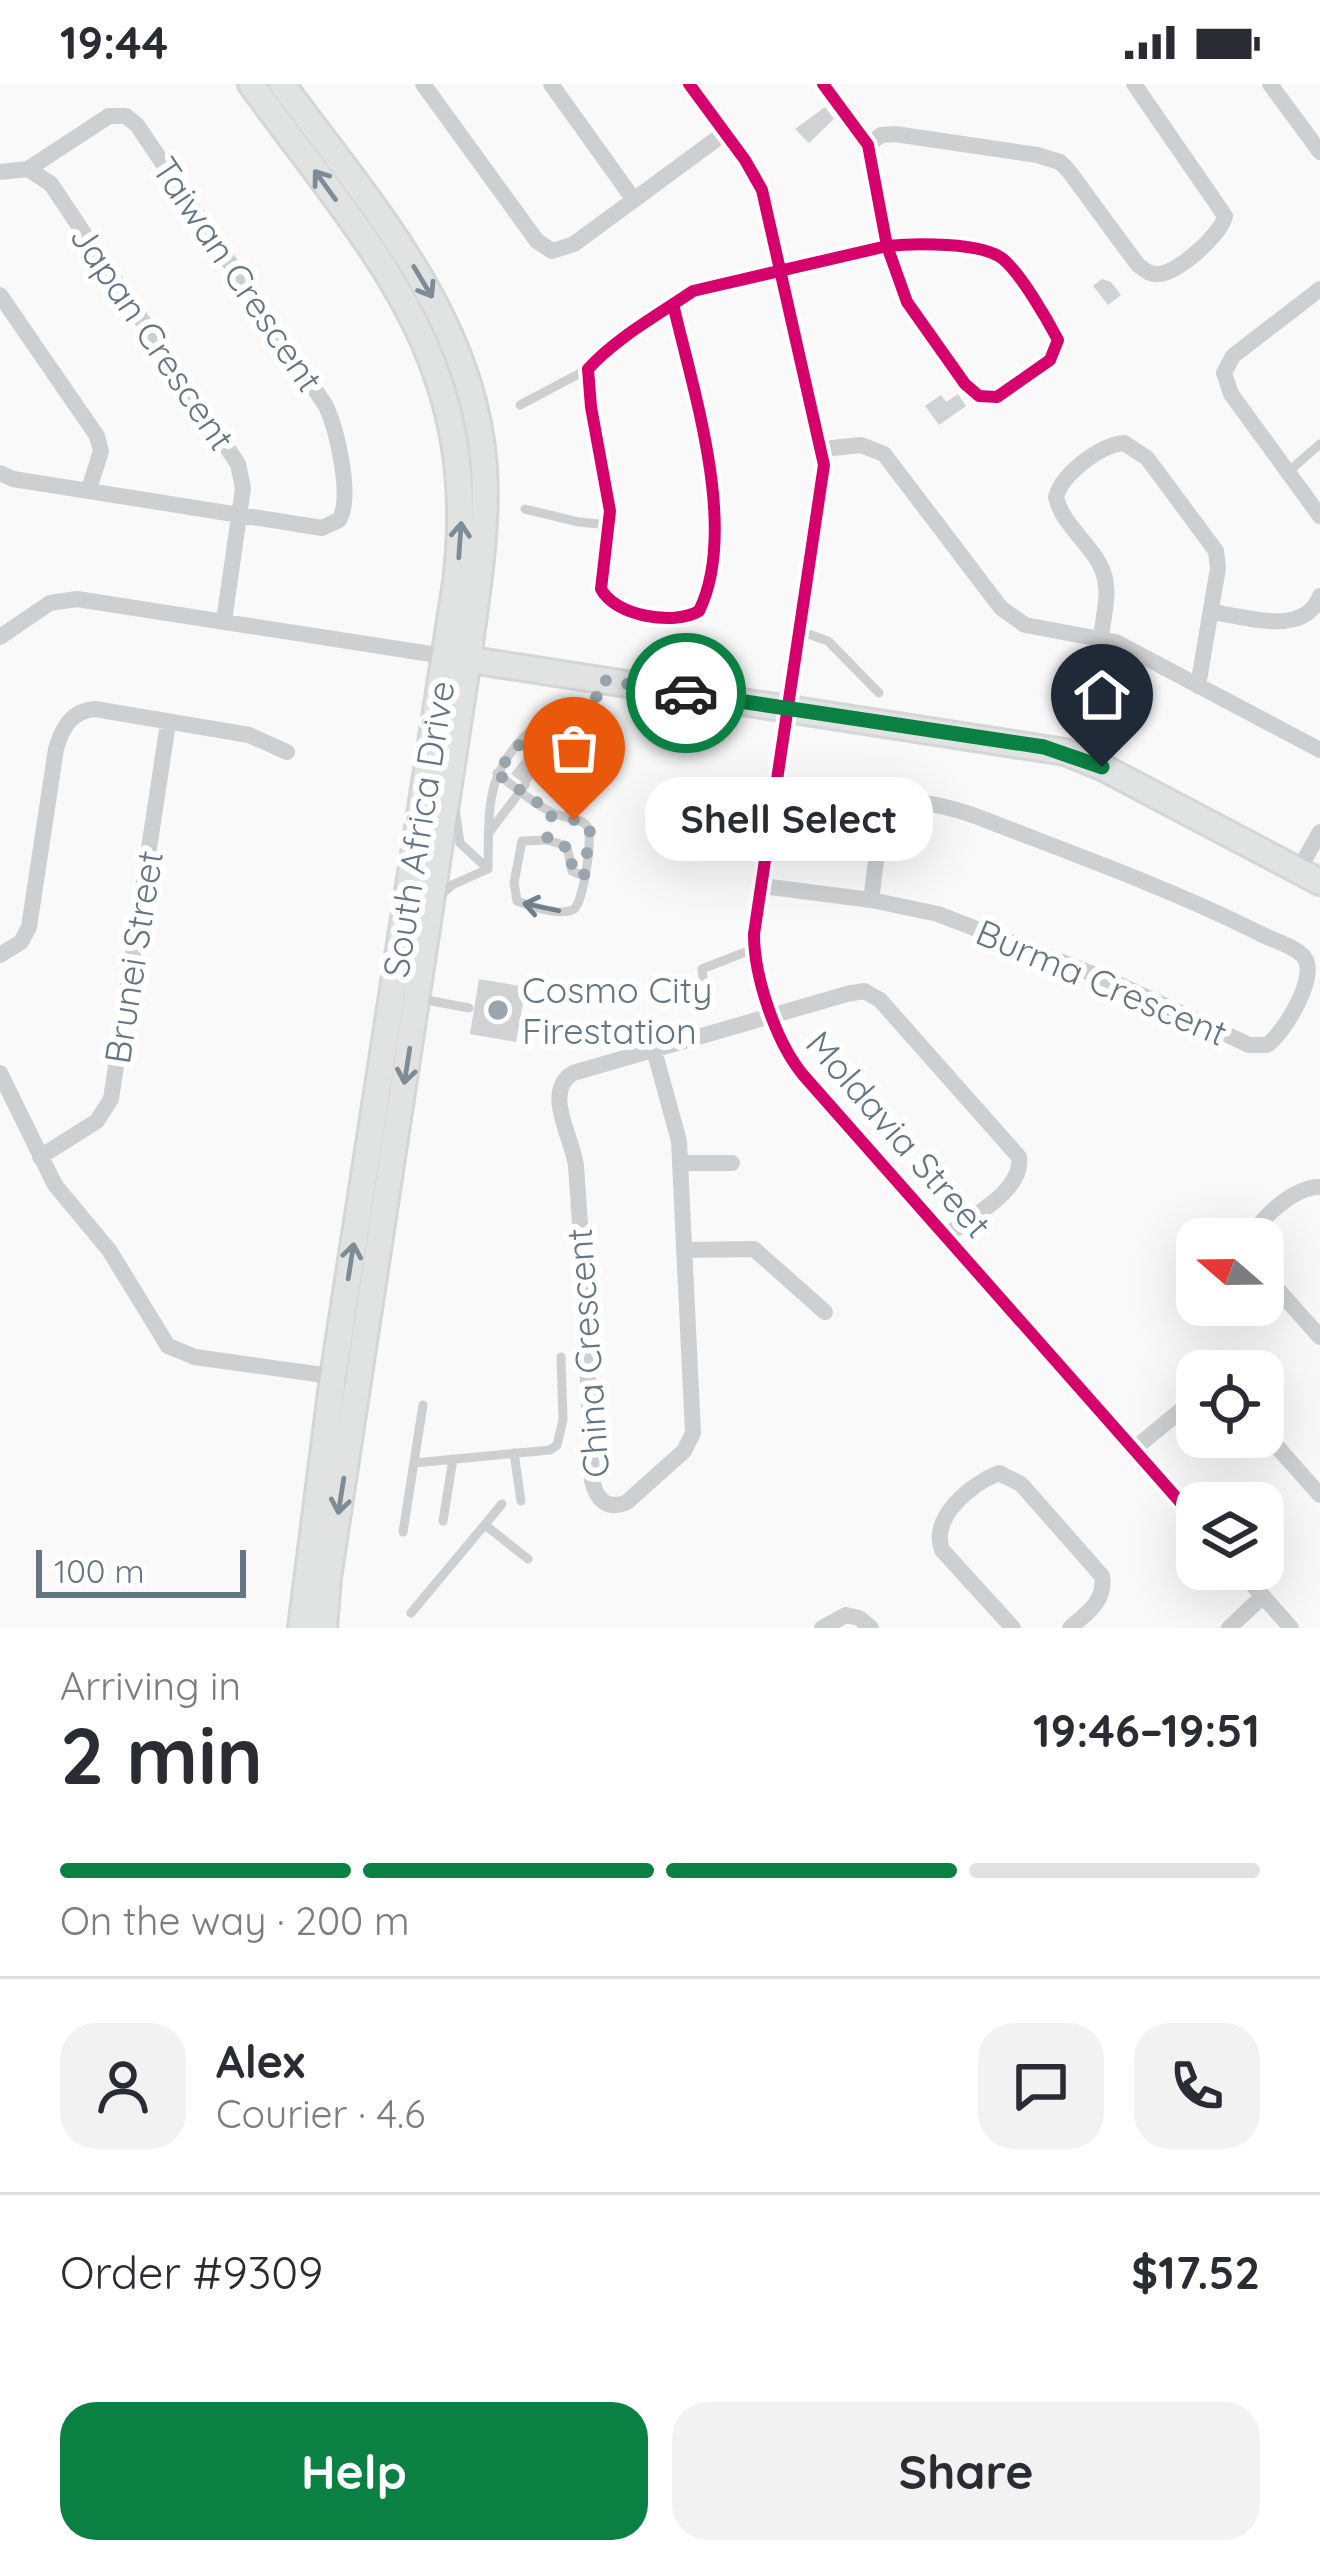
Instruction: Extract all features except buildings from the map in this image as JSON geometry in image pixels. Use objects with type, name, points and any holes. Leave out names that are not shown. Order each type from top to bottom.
[{"type":"street","name":"South Africa Drive","points":[[251,84],[399,291],[424,339],[446,397],[458,450],[461,518],[452,769],[431,904],[405,996],[333,1377],[301,1628]]},
{"type":"street","name":"South Africa Drive","points":[[283,84],[425,284],[463,371],[478,422],[484,494],[405,996],[324,1628]]},
{"type":"street","points":[[423,84],[546,249],[565,250],[726,133]]},
{"type":"street","points":[[550,84],[634,200]]},
{"type":"street","name":"Moldavia Street","points":[[689,84],[762,190],[823,449],[823,487],[754,949],[772,1015],[790,1060],[1176,1497]]},
{"type":"street","points":[[674,304],[716,508],[699,611],[685,617],[636,613],[607,601],[601,581],[610,525],[588,369],[674,304],[706,286],[887,246],[932,244],[1002,258],[1055,334],[1058,345],[1053,356],[997,397],[974,392],[914,314],[887,246],[868,145],[824,84]]},
{"type":"street","points":[[868,145],[881,135],[895,134],[1060,162],[1138,265],[1153,274],[1165,273],[1216,236],[1225,216],[1134,84]]},
{"type":"street","points":[[1270,84],[1320,152]]},
{"type":"street","name":"Taiwan Crescent","points":[[28,169],[100,120],[118,114],[132,119],[326,406],[334,425],[345,492],[339,520],[322,528],[240,516]]},
{"type":"street","points":[[0,172],[28,169]]},
{"type":"street","name":"Japan Crescent","points":[[28,169],[51,184],[243,476],[224,621]]},
{"type":"street","points":[[1320,289],[1233,356],[1224,373],[1231,394],[1320,516]]},
{"type":"street","points":[[0,295],[98,436],[101,451],[89,489]]},
{"type":"street","points":[[1102,637],[1103,572],[1062,515],[1056,497],[1069,476],[1118,442],[1140,450],[1212,543],[1218,568],[1198,686]]},
{"type":"street","points":[[823,449],[861,446],[884,454],[1010,616],[1032,627],[1102,637],[1320,750]]},
{"type":"street","points":[[0,473],[13,479],[240,516]]},
{"type":"street","points":[[1211,611],[1298,621],[1314,610],[1320,596]]},
{"type":"street","points":[[0,637],[39,609],[71,599],[224,621],[1044,747],[1077,756],[1309,877],[1320,832]]},
{"type":"street","points":[[0,956],[21,942],[29,927],[56,749],[64,726],[86,710],[249,735],[287,752]]},
{"type":"street","name":"Brunei Street","points":[[40,1157],[97,1120],[111,1099],[168,723]]},
{"type":"street","name":"Burma Crescent","points":[[762,886],[938,914],[1137,992],[1249,1045],[1267,1045],[1281,1033],[1310,974],[1298,951],[1217,912],[941,806],[900,802],[891,806],[884,819],[871,900]]},
{"type":"street","name":"China Crescent","points":[[654,1050],[677,1133],[694,1423],[691,1440],[626,1502],[608,1504],[597,1496],[592,1480],[575,1165],[559,1093],[562,1081],[573,1073],[772,1015],[858,992],[874,995],[1016,1151],[1020,1170],[1012,1184],[946,1236]]},
{"type":"street","points":[[0,1073],[61,1194],[114,1257],[155,1328],[174,1351],[359,1381]]},
{"type":"street","points":[[680,1162],[733,1163]]},
{"type":"street","points":[[1267,1218],[1300,1190],[1320,1186]]},
{"type":"street","points":[[685,1250],[754,1250],[826,1312]]},
{"type":"street","points":[[1284,1296],[1320,1336]]},
{"type":"street","points":[[1134,1449],[1176,1414]]},
{"type":"street","points":[[1284,1455],[1320,1495]]},
{"type":"street","points":[[1012,1628],[942,1550],[938,1538],[948,1511],[999,1473],[1022,1484],[1102,1576],[1102,1594],[1070,1628]]},
{"type":"street","points":[[1258,1590],[1292,1628]]},
{"type":"street","points":[[1229,1628],[1263,1596]]},
{"type":"street","points":[[822,1628],[846,1615],[871,1628]]},
{"type":"lane","points":[[520,405],[588,369]]},
{"type":"lane","points":[[1288,472],[1320,444]]},
{"type":"lane","points":[[525,509],[579,523],[610,525]]},
{"type":"lane","points":[[800,631],[828,641],[879,693]]},
{"type":"lane","points":[[488,868],[496,773],[542,720],[551,720],[564,734],[589,713],[602,680]]},
{"type":"lane","points":[[452,769],[457,835],[464,849],[488,868]]},
{"type":"lane","points":[[496,773],[552,813],[585,823],[590,830],[584,876],[575,909],[567,912],[518,901],[514,884],[522,841],[547,840],[571,849],[572,871],[584,876]]},
{"type":"lane","points":[[488,834],[523,788]]},
{"type":"lane","points":[[547,840],[552,813]]},
{"type":"lane","points":[[431,904],[452,885],[488,868]]},
{"type":"lane","points":[[706,1003],[702,969],[754,949]]},
{"type":"lane","points":[[405,996],[469,1008]]},
{"type":"lane","points":[[414,1463],[550,1450],[562,1436],[561,1357]]},
{"type":"lane","points":[[403,1532],[424,1405]]},
{"type":"lane","points":[[514,1454],[521,1501]]},
{"type":"lane","points":[[443,1521],[453,1459]]},
{"type":"lane","points":[[411,1613],[502,1504]]},
{"type":"lane","points":[[484,1525],[528,1559]]},
{"type":"cycle path","points":[[689,84],[762,190],[824,465],[754,934],[768,1009],[804,1076],[1176,1497]]},
{"type":"cycle path","points":[[673,304],[682,339],[701,418],[715,541],[699,611],[675,618],[646,616],[619,606],[601,589],[610,511],[588,369],[624,337],[652,318],[666,309],[680,300],[693,291],[887,246],[980,249],[1003,259],[1033,297],[1058,340],[1050,360],[997,397],[979,396],[965,384],[907,302],[887,246],[868,145],[823,84]]},
{"type":"way so far","points":[[574,820],[590,830],[584,876],[569,865],[571,849],[547,840],[552,813],[496,773],[509,754],[542,720],[551,720],[566,731],[580,723],[602,680],[686,693]]},
{"type":"place","name":"Shell Select","points":[[574,820]]},
{"type":"place","name":"Cosmo City Firestation","points":[[498,1010]]},
{"type":"route","points":[[686,693],[1044,747],[1102,767]]}]
